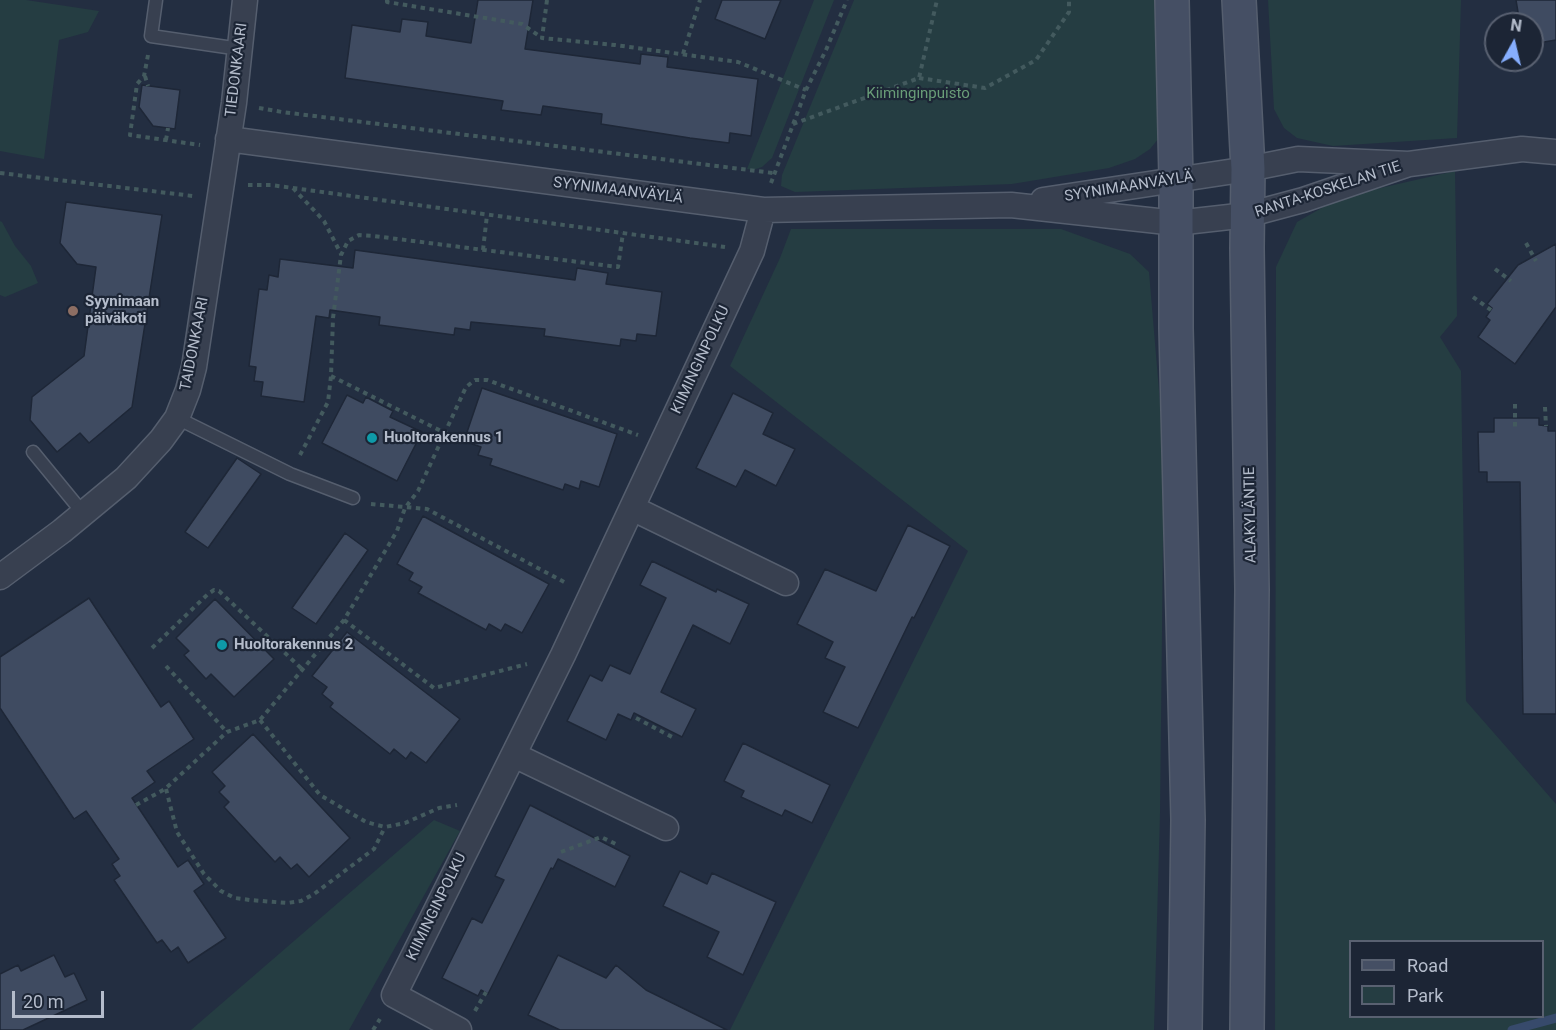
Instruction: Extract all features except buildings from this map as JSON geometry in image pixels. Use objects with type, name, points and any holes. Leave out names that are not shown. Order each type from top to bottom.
[{"type":"main road","points":[[1172,0],[1176,179],[1176,328],[1188,820],[1185,1030]]},
{"type":"main road","name":"ALAKYLÄNTIE","points":[[1239,0],[1248,169],[1246,215],[1252,590],[1247,1030]]},
{"type":"street","name":"TIEDONKAARI","points":[[228,139],[245,0]]},
{"type":"street","name":"SYYNIMAANVÄYLÄ","points":[[228,139],[763,210],[1011,205],[1176,223]]},
{"type":"street","name":"TAIDONKAARI","points":[[0,577],[126,478],[161,440],[177,418],[194,367],[228,139]]},
{"type":"street","name":"RANTA-KOSKELAN TIE","points":[[1248,169],[1298,159],[1409,164],[1522,149],[1556,152]]},
{"type":"street","name":"RANTA-KOSKELAN TIE","points":[[1176,223],[1246,215],[1303,200],[1409,164]]},
{"type":"street","name":"SYYNIMAANVÄYLÄ","points":[[1011,205],[1248,169]]},
{"type":"street","name":"KIIMINGINPOLKU","points":[[459,1030],[394,995],[591,597],[752,251],[763,210]]},
{"type":"street","points":[[632,507],[786,582]]},
{"type":"street","points":[[514,755],[666,828]]},
{"type":"lane","points":[[156,0],[151,36],[240,49]]},
{"type":"lane","points":[[177,418],[290,474],[353,498]]},
{"type":"lane","points":[[33,452],[83,513]]},
{"type":"path","points":[[387,0],[387,2],[522,24],[542,38],[738,62],[806,90]]},
{"type":"path","points":[[542,38],[547,0]]},
{"type":"path","points":[[683,54],[700,0]]},
{"type":"path","points":[[763,210],[773,173],[806,90],[847,0]]},
{"type":"path","points":[[919,78],[937,0]]},
{"type":"path","points":[[793,124],[919,78],[985,88],[1036,60],[1070,12],[1069,0]]},
{"type":"path","points":[[151,36],[144,76],[137,84],[130,135],[204,146]]},
{"type":"path","points":[[144,76],[148,86]]},
{"type":"path","points":[[234,103],[282,112],[773,173]]},
{"type":"path","points":[[166,140],[168,128]]},
{"type":"path","points":[[0,173],[196,197]]},
{"type":"path","points":[[222,181],[293,188],[752,251]]},
{"type":"path","points":[[293,188],[324,220],[342,255]]},
{"type":"path","points":[[483,250],[488,215]]},
{"type":"path","points":[[290,474],[328,402],[333,318],[342,255],[348,241],[358,235],[618,267],[622,233]]},
{"type":"path","points":[[1526,243],[1536,261]]},
{"type":"path","points":[[1495,269],[1511,281]]},
{"type":"path","points":[[1473,297],[1491,310]]},
{"type":"path","points":[[331,376],[444,433]]},
{"type":"path","points":[[136,805],[165,789],[227,732],[260,720],[344,620],[397,531],[405,508],[418,491],[466,387],[475,380],[487,380],[661,444]]},
{"type":"path","points":[[1515,404],[1515,427]]},
{"type":"path","points":[[1545,407],[1546,426]]},
{"type":"path","points":[[353,498],[376,506],[427,509],[591,597]]},
{"type":"path","points":[[152,648],[214,590],[219,591],[302,669]]},
{"type":"path","points":[[344,620],[434,688],[563,655]]},
{"type":"path","points":[[166,666],[227,732]]},
{"type":"path","points":[[636,718],[674,738]]},
{"type":"path","points":[[260,720],[320,795],[366,822],[385,827],[405,824],[439,808],[490,801]]},
{"type":"path","points":[[165,789],[177,832],[204,874],[221,891],[235,898],[287,903],[301,901],[314,894],[374,849],[385,827]]},
{"type":"path","points":[[561,852],[601,837],[618,845]]},
{"type":"green space","points":[[0,0],[26,0],[99,11],[88,32],[59,40],[44,159],[0,151]]},
{"type":"green space","points":[[814,0],[834,0],[772,158],[762,167],[747,169]]},
{"type":"green space","name":"Kiiminginpuisto","points":[[854,0],[1163,0],[1159,138],[1150,149],[1135,159],[1109,168],[1012,184],[795,192],[781,186],[782,175]]},
{"type":"green space","points":[[1268,0],[1461,0],[1457,138],[1333,146],[1297,138],[1284,128],[1274,109]]},
{"type":"green space","points":[[1455,171],[1457,316],[1440,337],[1461,371],[1466,701],[1556,804],[1556,1030],[1275,1030],[1276,267],[1297,222],[1341,197]]},
{"type":"green space","points":[[0,221],[15,246],[31,266],[38,283],[5,297],[0,295]]},
{"type":"green space","points":[[791,229],[1061,229],[1130,254],[1149,272],[1164,450],[1160,813],[1154,1030],[730,1030],[968,551],[730,366]]},
{"type":"green space","points":[[434,820],[460,831],[349,1030],[191,1030]]},
{"type":"waterway","points":[[1512,1030],[1556,1018]]},
{"type":"place","name":"Syynimaan päiväkoti","points":[[73,311]]},
{"type":"place","name":"Huoltorakennus 1","points":[[372,438]]},
{"type":"place","name":"Huoltorakennus 2","points":[[222,645]]}]
